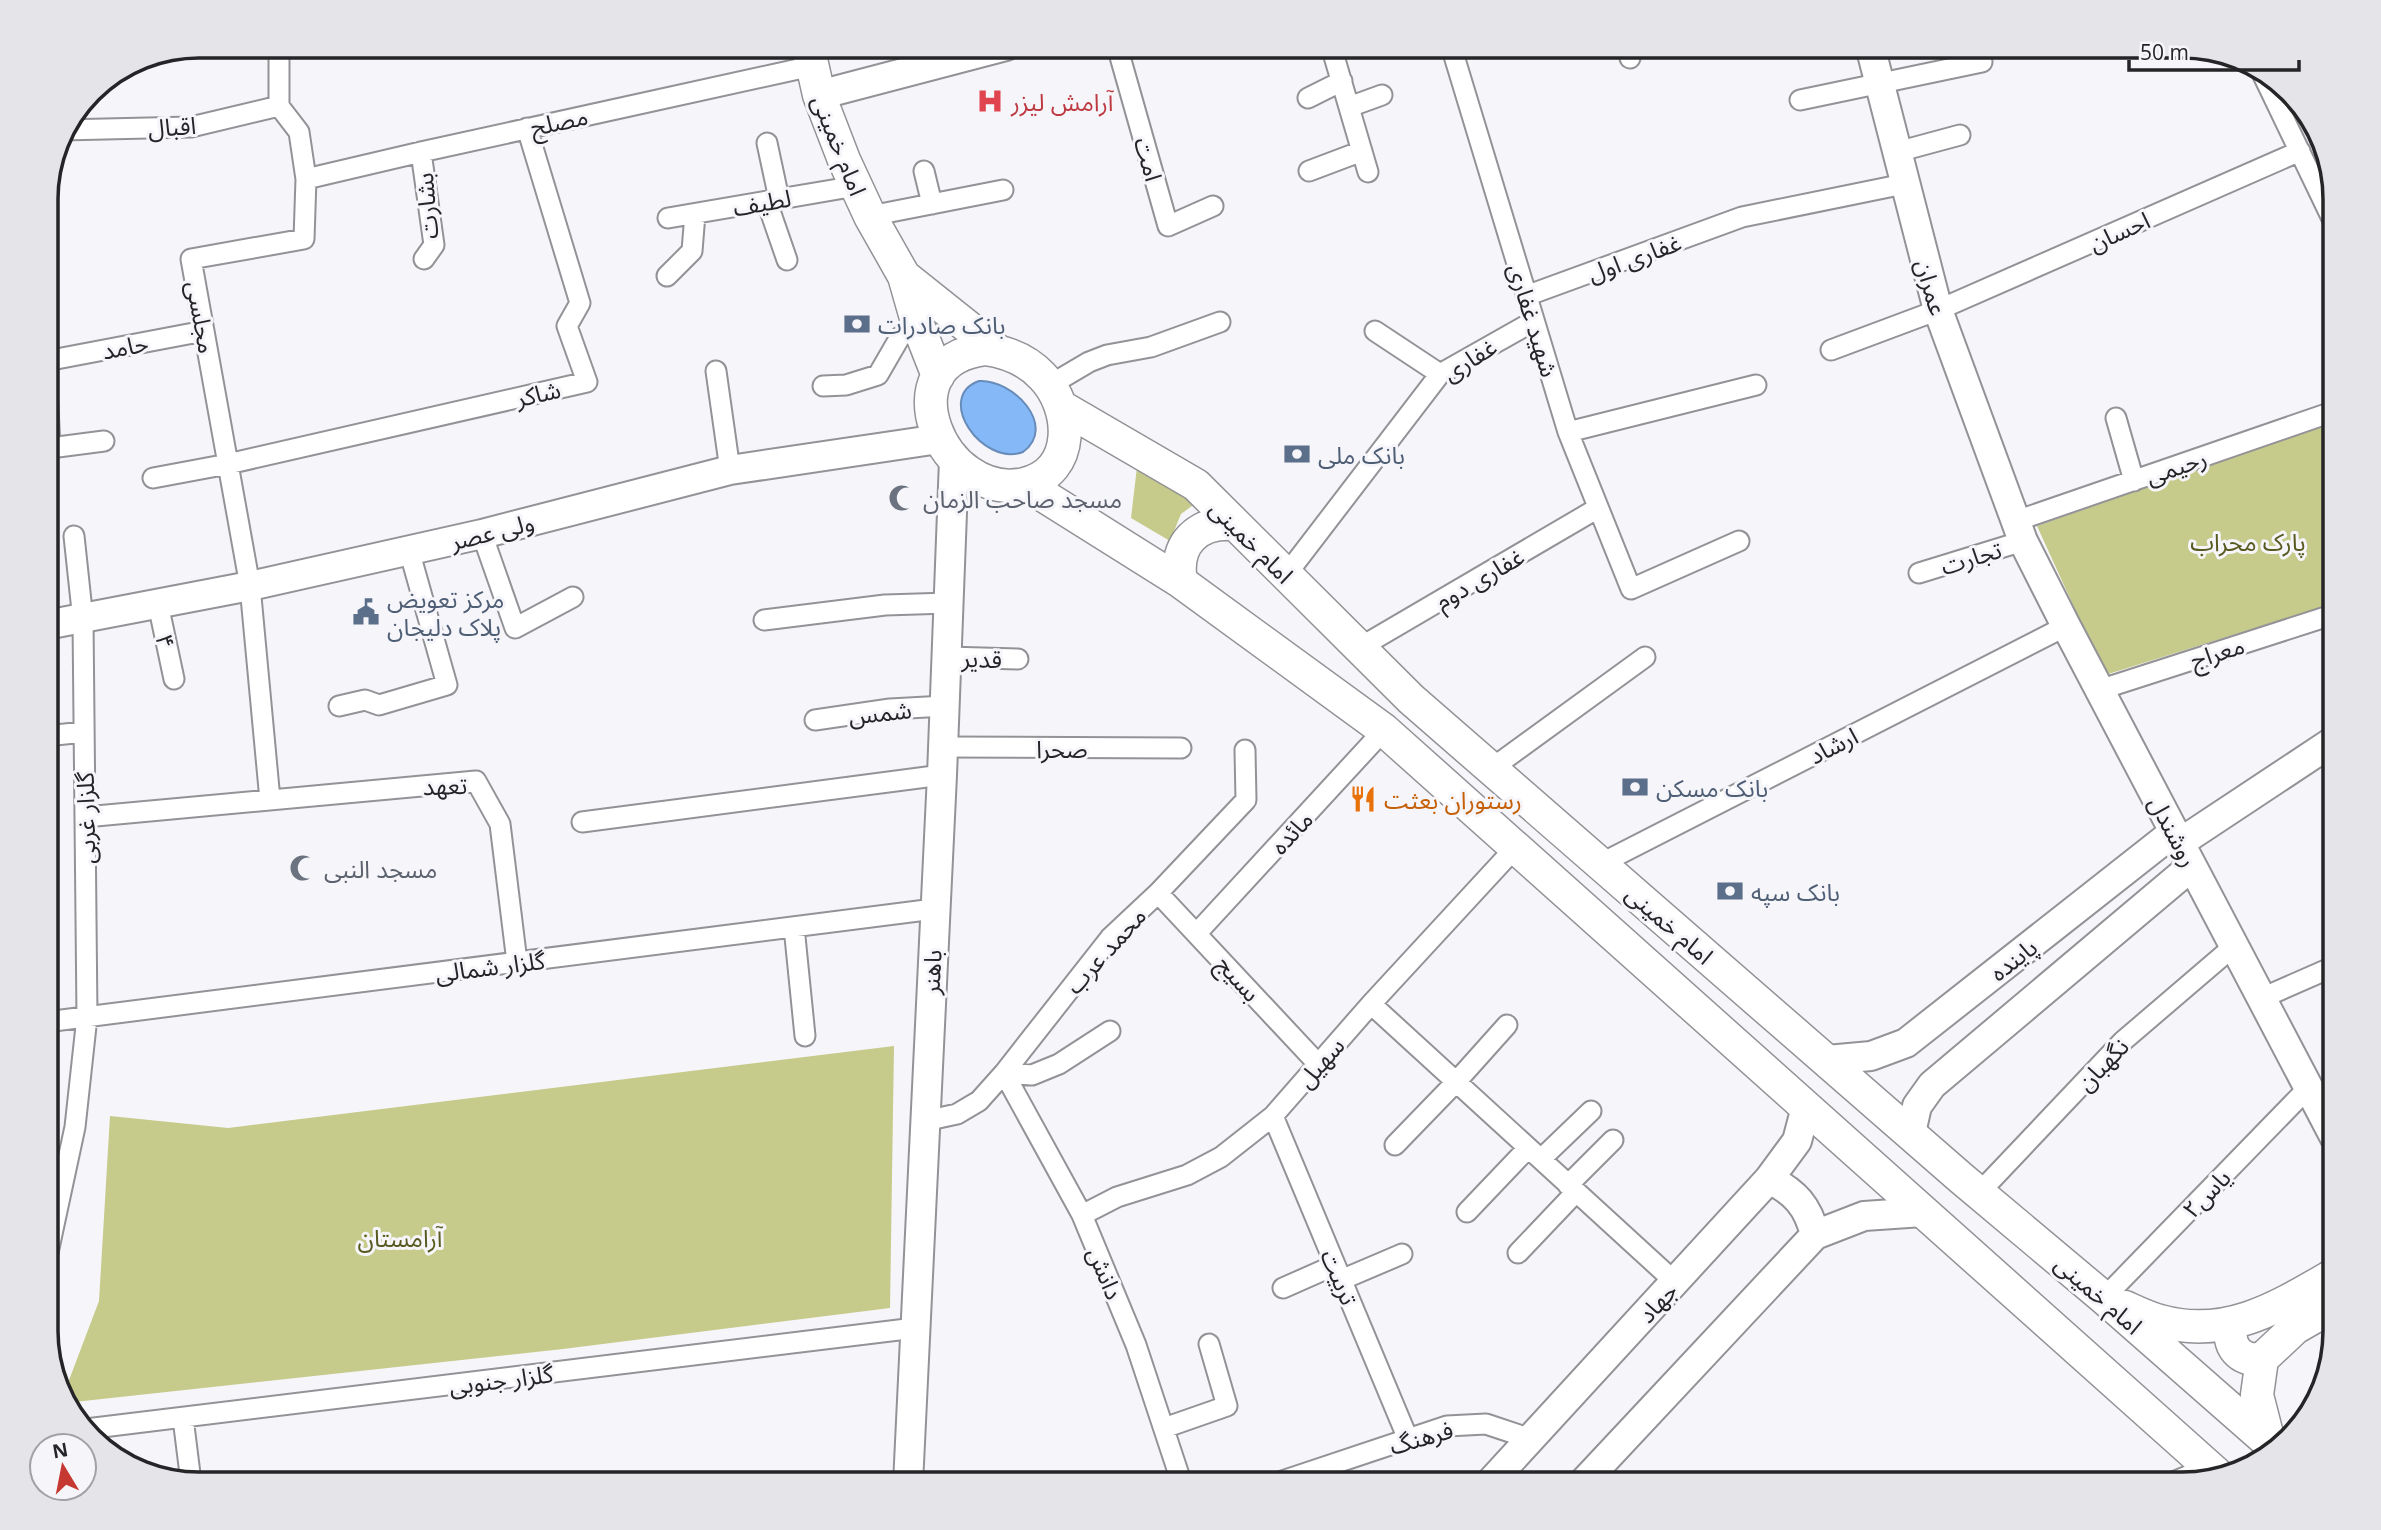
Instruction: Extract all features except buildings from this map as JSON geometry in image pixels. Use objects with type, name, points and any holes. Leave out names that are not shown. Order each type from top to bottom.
[{"type":"main road","name":"امام خمینی","points":[[813,69],[856,186],[904,276],[918,325],[938,376]]},
{"type":"main road","name":"امام خمینی","points":[[904,276],[998,351]]},
{"type":"main road","points":[[971,351],[998,351],[1022,360],[1042,375],[1056,396],[1066,433],[1058,459],[1038,479],[1025,484],[986,481],[947,449],[931,415],[930,402],[938,376],[946,365],[971,351]]},
{"type":"main road","name":"امام خمینی","points":[[1056,396],[1196,485],[1411,699],[2268,1442]]},
{"type":"main road","name":"امام خمینی","points":[[1025,484],[1181,582],[1384,730],[2211,1469]]},
{"type":"main road","points":[[1181,582],[1179,569],[1186,543],[1208,526],[1235,524]]},
{"type":"main road","points":[[2104,1298],[2159,1321],[2190,1327],[2232,1324],[2281,1306],[2323,1282]]},
{"type":"main road","points":[[2271,1440],[2257,1395],[2262,1359],[2295,1328],[2323,1312]]},
{"type":"main road","points":[[2232,1324],[2230,1333],[2233,1348],[2246,1359],[2262,1359]]},
{"type":"street","points":[[279,58],[279,106]]},
{"type":"street","points":[[813,69],[905,58]]},
{"type":"street","name":"امت","points":[[1120,58],[1168,226],[1213,206]]},
{"type":"street","points":[[1335,58],[1368,172]]},
{"type":"street","name":"شهید غفاری","points":[[1455,58],[1568,432],[1631,589],[1739,541]]},
{"type":"street","name":"عمران","points":[[1874,58],[1938,310],[2020,531]]},
{"type":"street","points":[[1800,100],[1982,62]]},
{"type":"street","name":"مصلح","points":[[306,179],[527,128],[813,69]]},
{"type":"street","points":[[1308,98],[1342,81]]},
{"type":"street","points":[[2270,89],[2300,151],[2322,184]]},
{"type":"street","points":[[1349,107],[1382,95]]},
{"type":"street","name":"اقبال","points":[[76,130],[191,127],[279,106]]},
{"type":"street","name":"مجلسی","points":[[250,586],[191,259],[304,239],[306,179],[299,132],[279,106]]},
{"type":"street","name":"شاکر","points":[[228,464],[587,382],[567,326],[580,303],[527,128]]},
{"type":"street","points":[[1897,152],[1961,135]]},
{"type":"street","points":[[767,144],[773,201],[787,260]]},
{"type":"street","points":[[1309,171],[1362,151]]},
{"type":"street","name":"احسان","points":[[1831,350],[1938,310],[2300,151]]},
{"type":"street","name":"بشارت","points":[[421,152],[434,245],[424,259]]},
{"type":"street","points":[[924,171],[932,204]]},
{"type":"street","name":"غفاری اول","points":[[1526,296],[1742,217],[1904,184]]},
{"type":"street","name":"لطیف","points":[[668,218],[856,186]]},
{"type":"street","points":[[870,216],[1003,190]]},
{"type":"street","points":[[667,276],[692,251],[695,214]]},
{"type":"street","name":"غفاری","points":[[1286,575],[1440,374],[1534,321]]},
{"type":"street","points":[[1056,396],[1083,365],[1107,355],[1151,347],[1220,322]]},
{"type":"street","points":[[823,386],[846,385],[878,376],[900,337],[918,325]]},
{"type":"street","name":"حامد","points":[[58,361],[204,331]]},
{"type":"street","points":[[1375,331],[1440,374]]},
{"type":"street","points":[[716,371],[730,470]]},
{"type":"street","points":[[1568,432],[1756,385]]},
{"type":"street","name":"رحیمی","points":[[2020,531],[2134,481],[2323,416]]},
{"type":"street","points":[[2116,418],[2134,481]]},
{"type":"street","points":[[58,447],[104,441]]},
{"type":"street","name":"ولی عصر","points":[[58,623],[250,586],[482,534],[730,470],[947,449]]},
{"type":"street","name":"باهنر","points":[[909,1472],[947,657],[947,449]]},
{"type":"street","points":[[153,478],[228,464]]},
{"type":"street","name":"غفاری دوم","points":[[1359,648],[1598,508]]},
{"type":"street","name":"تجارت","points":[[1919,573],[2020,531]]},
{"type":"street","name":"روشندل","points":[[2020,531],[2099,690],[2323,1112]]},
{"type":"street","points":[[482,534],[515,628],[573,597]]},
{"type":"street","name":"گلزار غربی","points":[[74,536],[83,620],[87,1017]]},
{"type":"street","points":[[339,706],[365,700],[379,705],[447,685],[409,550]]},
{"type":"street","points":[[250,586],[270,800]]},
{"type":"street","points":[[764,620],[885,605],[949,603]]},
{"type":"street","name":"۴","points":[[158,604],[174,679]]},
{"type":"street","name":"معراج","points":[[2099,690],[2323,618]]},
{"type":"street","name":"ارشاد","points":[[1600,864],[2066,625]]},
{"type":"street","name":"قدیر","points":[[947,657],[1018,659]]},
{"type":"street","points":[[1491,769],[1645,657]]},
{"type":"street","name":"شمس","points":[[815,720],[890,709],[945,706]]},
{"type":"street","name":"مائده","points":[[1198,933],[1384,730]]},
{"type":"street","points":[[58,735],[84,732]]},
{"type":"street","name":"صحرا","points":[[943,747],[1181,748]]},
{"type":"street","name":"پاینده","points":[[1827,1060],[1871,1056],[1906,1043],[2323,749]]},
{"type":"street","name":"محمد عرب","points":[[925,1121],[957,1114],[979,1101],[1110,938],[1158,893],[1246,800],[1245,750]]},
{"type":"street","points":[[582,822],[942,775]]},
{"type":"street","name":"تعهد","points":[[85,817],[476,781],[500,824],[517,962]]},
{"type":"street","name":"پاینده","points":[[1911,1133],[1917,1106],[1932,1085],[2182,847]]},
{"type":"street","name":"سهیل","points":[[1083,1216],[1117,1197],[1187,1175],[1221,1157],[1273,1116],[1371,1004],[1515,848]]},
{"type":"street","name":"بسیج","points":[[1158,893],[1318,1065]]},
{"type":"street","name":"گلزار شمالی","points":[[58,1021],[934,909]]},
{"type":"street","points":[[794,927],[804,1036]]},
{"type":"street","name":"نگهبان","points":[[1979,1193],[2123,1041],[2234,946]]},
{"type":"street","points":[[2262,998],[2323,972]]},
{"type":"street","points":[[1371,1004],[1675,1282]]},
{"type":"street","points":[[58,1207],[75,1128],[87,1017]]},
{"type":"street","points":[[1395,1145],[1507,1025]]},
{"type":"street","points":[[1004,1073],[1032,1076],[1059,1064],[1110,1031]]},
{"type":"street","name":"دانش","points":[[1004,1073],[1083,1216],[1136,1345],[1178,1472]]},
{"type":"street","name":"یاس۲","points":[[2104,1298],[2309,1087]]},
{"type":"street","name":"جهاد","points":[[1501,1472],[1769,1179],[1797,1140],[1806,1107]]},
{"type":"street","points":[[1467,1212],[1534,1153],[1591,1111]]},
{"type":"street","name":"تربیت","points":[[1273,1116],[1408,1439]]},
{"type":"street","points":[[1518,1253],[1613,1139]]},
{"type":"street","points":[[1769,1179],[1786,1187],[1800,1200],[1810,1216],[1815,1235]]},
{"type":"street","points":[[1594,1472],[1815,1235],[1864,1216],[1923,1212]]},
{"type":"street","points":[[1283,1289],[1402,1254]]},
{"type":"street","name":"گلزار جنوبی","points":[[96,1428],[915,1328]]},
{"type":"street","points":[[1164,1428],[1227,1406],[1209,1344]]},
{"type":"street","points":[[183,1418],[190,1471]]},
{"type":"street","name":"فرهنگ","points":[[1311,1472],[1447,1426],[1486,1424],[1531,1438]]},
{"type":"green space","name":"پارک محراب","points":[[2323,424],[2323,607],[2105,675],[2037,526]]},
{"type":"green space","points":[[1137,467],[1196,503],[1181,514],[1170,541],[1131,518]]},
{"type":"green space","name":"آرامستان","points":[[894,1046],[890,1308],[563,1349],[77,1402],[68,1383],[99,1301],[110,1116],[228,1128]]},
{"type":"water","points":[[979,381],[992,382],[1005,388],[1027,406],[1036,430],[1033,441],[1023,452],[1007,454],[992,449],[979,440],[969,428],[962,414],[961,401],[966,389]]},
{"type":"place","name":"آرامش لیزر","points":[[990,101]]},
{"type":"place","name":"بانک صادرات","points":[[857,324]]},
{"type":"place","name":"بانک ملی","points":[[1297,454]]},
{"type":"place","name":"مسجد صاحب الزمان","points":[[902,498]]},
{"type":"place","name":"مرکز تعویض پلاک دلیجان","points":[[366,612]]},
{"type":"place","name":"بانک مسکن","points":[[1635,787]]},
{"type":"place","name":"رستوران بعثت","points":[[1363,799]]},
{"type":"place","name":"مسجد النبی","points":[[303,868]]},
{"type":"place","name":"بانک سپه","points":[[1730,891]]}]
